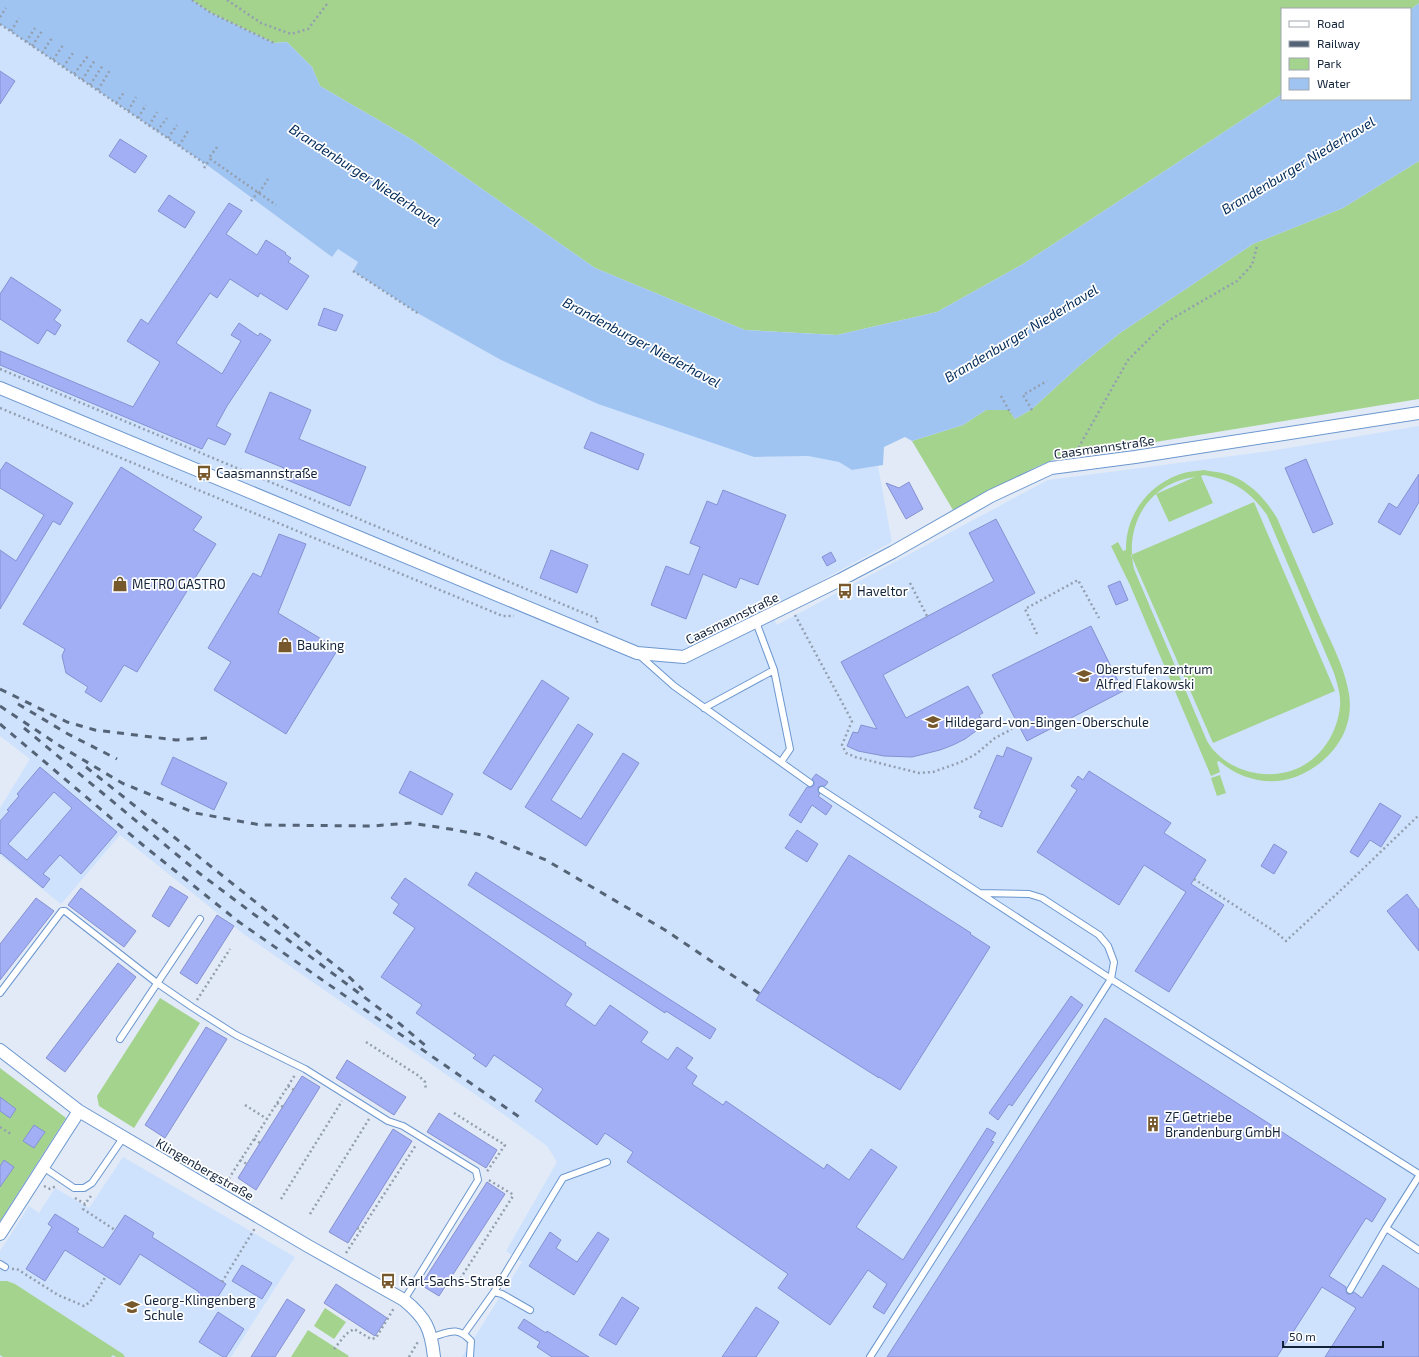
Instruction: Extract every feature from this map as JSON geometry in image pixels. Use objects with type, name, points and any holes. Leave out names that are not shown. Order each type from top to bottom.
[{"type":"street","name":"Caasmannstraße","points":[[0,388],[637,653],[684,657],[887,555],[991,496],[1051,468],[1135,457],[1419,413]]},
{"type":"street","name":"Klingenbergstraße","points":[[0,1050],[79,1111],[123,1138],[404,1300],[415,1309],[425,1321],[432,1337],[434,1357]]},
{"type":"street","points":[[0,1234],[79,1111]]},
{"type":"lane","points":[[756,622],[774,670],[790,748],[781,762]]},
{"type":"lane","points":[[637,653],[674,686],[810,783]]},
{"type":"lane","points":[[704,708],[774,670]]},
{"type":"lane","points":[[822,790],[1111,979],[1419,1175],[1350,1290]]},
{"type":"lane","points":[[870,1357],[1111,979],[1114,962],[1108,946],[1099,935],[1042,898],[1029,894],[980,893]]},
{"type":"lane","points":[[0,993],[63,911],[65,911],[157,983],[236,1035],[300,1067],[388,1121],[403,1126],[476,1171],[478,1180],[404,1300]]},
{"type":"lane","points":[[120,1039],[200,919]]},
{"type":"lane","points":[[43,1167],[74,1188],[84,1188],[92,1183],[123,1138]]},
{"type":"lane","points":[[464,1334],[494,1292],[563,1178],[607,1162]]},
{"type":"lane","points":[[1386,1228],[1419,1250]]},
{"type":"lane","points":[[494,1292],[502,1294],[530,1310]]},
{"type":"lane","points":[[432,1337],[454,1331],[464,1334],[471,1342],[472,1357]]},
{"type":"path","points":[[192,0],[211,13],[274,43]]},
{"type":"path","points":[[227,0],[261,23],[291,34],[308,29],[327,4]]},
{"type":"path","points":[[0,18],[6,8]]},
{"type":"path","points":[[11,31],[19,18]]},
{"type":"path","points":[[0,24],[206,165]]},
{"type":"path","points":[[26,42],[35,28]]},
{"type":"path","points":[[32,46],[42,31]]},
{"type":"path","points":[[42,53],[52,38]]},
{"type":"path","points":[[53,60],[63,45]]},
{"type":"path","points":[[63,67],[72,52]]},
{"type":"path","points":[[74,74],[88,56]]},
{"type":"path","points":[[82,80],[95,60]]},
{"type":"path","points":[[90,85],[103,65]]},
{"type":"path","points":[[98,90],[110,70]]},
{"type":"path","points":[[116,103],[125,91]]},
{"type":"path","points":[[128,111],[136,97]]},
{"type":"path","points":[[138,118],[146,105]]},
{"type":"path","points":[[149,126],[157,112]]},
{"type":"path","points":[[158,131],[167,118]]},
{"type":"path","points":[[168,138],[177,125]]},
{"type":"path","points":[[179,146],[188,131]]},
{"type":"path","points":[[204,168],[217,147]]},
{"type":"path","points":[[210,159],[276,205]]},
{"type":"path","points":[[251,201],[268,179]]},
{"type":"path","points":[[1081,441],[1128,360],[1166,322],[1237,281],[1252,265],[1258,246]]},
{"type":"path","points":[[353,271],[420,314]]},
{"type":"path","points":[[0,370],[598,619],[592,635]]},
{"type":"path","points":[[1032,410],[1023,395],[1047,380]]},
{"type":"path","points":[[1001,396],[1011,414]]},
{"type":"path","points":[[0,408],[502,616],[520,616]]},
{"type":"path","points":[[182,483],[186,481]]},
{"type":"path","points":[[1037,634],[1024,609],[1078,580],[1099,618]]},
{"type":"path","points":[[910,583],[927,616]]},
{"type":"path","points":[[794,613],[852,722],[842,745],[846,753],[878,764],[919,773],[927,773],[961,762],[976,754],[995,738],[1012,729]]},
{"type":"path","points":[[1194,879],[1277,933],[1286,941],[1419,815]]},
{"type":"path","points":[[192,1007],[230,949]]},
{"type":"path","points":[[366,1042],[419,1076],[425,1082],[426,1090]]},
{"type":"path","points":[[225,1184],[300,1067]]},
{"type":"path","points":[[288,1086],[294,1090]]},
{"type":"path","points":[[281,1199],[346,1095]]},
{"type":"path","points":[[277,1103],[283,1107]]},
{"type":"path","points":[[246,1105],[267,1119]]},
{"type":"path","points":[[310,1214],[374,1112]]},
{"type":"path","points":[[454,1113],[505,1145],[488,1172],[482,1176],[513,1196],[456,1287]]},
{"type":"path","points":[[0,1127],[11,1134]]},
{"type":"path","points":[[346,1254],[421,1137]]},
{"type":"path","points":[[254,1139],[260,1142]]},
{"type":"path","points":[[402,1157],[406,1160]]},
{"type":"path","points":[[240,1160],[247,1164]]},
{"type":"path","points":[[390,1177],[394,1179]]},
{"type":"path","points":[[371,1206],[375,1208]]},
{"type":"path","points":[[222,1282],[256,1226]]},
{"type":"path","points":[[357,1228],[361,1230]]},
{"type":"path","points":[[2,1266],[17,1269],[58,1295],[84,1306],[90,1302],[106,1276]]},
{"type":"path","points":[[334,1349],[346,1334],[354,1330],[371,1339],[376,1338],[395,1308]]},
{"type":"shaded area","points":[[0,24],[207,165],[332,257],[338,249],[358,262],[353,271],[419,314],[501,360],[754,457],[808,456],[839,462],[852,470],[878,466],[892,542],[769,609],[777,625],[1048,480],[1270,451],[1419,426],[1419,1357],[462,1357],[522,1262],[506,1251],[557,1162],[547,1146],[245,935],[120,835],[61,904],[0,855],[0,808],[30,759],[0,736]]},
{"type":"shaded area","name":"Georg-Klingenberg Schule","points":[[123,1157],[295,1257],[231,1357],[0,1357],[0,1251],[29,1206],[39,1213],[55,1188],[89,1208]]},
{"type":"green space","points":[[192,0],[1419,0],[1419,3],[1411,9],[1411,8],[1281,8],[1281,95],[1023,264],[937,312],[837,335],[745,330],[595,268],[411,139],[320,86],[312,67],[287,42],[274,43],[211,13]]},
{"type":"green space","points":[[1419,161],[1419,399],[1057,458],[1034,468],[953,510],[912,441],[963,425],[986,410],[1009,410],[1015,419],[1032,409],[1078,367],[1120,333],[1253,244],[1343,208]]},
{"type":"green space","points":[[1204,470],[1225,474],[1239,479],[1258,493],[1273,511],[1343,670],[1350,703],[1349,717],[1340,742],[1322,762],[1311,770],[1298,776],[1277,781],[1257,780],[1237,773],[1219,761],[1217,762],[1220,772],[1211,776],[1130,585],[1111,546],[1118,542],[1123,551],[1126,550],[1130,523],[1143,500],[1152,490],[1163,482],[1188,472]],"holes":[[[1204,475],[1224,480],[1240,488],[1254,499],[1267,515],[1334,673],[1339,693],[1340,706],[1330,739],[1320,752],[1308,762],[1294,770],[1279,774],[1262,774],[1244,770],[1218,755],[1210,746],[1134,569],[1132,552],[1133,536],[1137,522],[1144,508],[1156,494],[1169,522],[1213,503],[1201,476]],[[1195,477],[1157,494],[1165,488],[1179,481]]]},
{"type":"green space","points":[[1254,502],[1335,691],[1213,743],[1131,555]]},
{"type":"green space","points":[[1220,775],[1226,793],[1217,796],[1211,778]]},
{"type":"green space","points":[[160,998],[200,1023],[134,1128],[99,1106],[97,1096]]},
{"type":"green space","points":[[0,1068],[66,1118],[0,1221]]},
{"type":"green space","points":[[0,1281],[7,1281],[15,1284],[123,1354],[125,1357],[116,1357],[113,1355],[111,1357],[3,1357],[0,1355]]},
{"type":"green space","points":[[325,1308],[346,1322],[334,1339],[314,1326]]},
{"type":"green space","points":[[308,1330],[349,1356],[291,1357]]},
{"type":"water","name":"Brandenburger Niederhavel","points":[[0,0],[192,0],[211,13],[274,43],[287,42],[312,67],[320,86],[411,139],[595,268],[745,330],[837,335],[937,312],[1023,264],[1281,95],[1281,100],[1411,100],[1411,9],[1419,3],[1419,161],[1343,208],[1253,244],[1120,333],[1078,367],[1032,409],[1015,419],[1009,410],[986,410],[963,425],[912,441],[905,437],[884,447],[883,465],[852,470],[839,462],[808,456],[754,457],[598,404],[501,360],[419,314],[353,271],[358,262],[338,249],[332,257],[207,165],[0,24]]},
{"type":"building","points":[[0,71],[15,81],[0,104]]},
{"type":"building","points":[[120,139],[147,156],[135,173],[109,156]]},
{"type":"building","points":[[169,195],[195,212],[185,228],[158,211]]},
{"type":"building","points":[[229,203],[242,211],[226,234],[257,255],[266,240],[286,253],[285,254],[291,258],[288,262],[309,276],[287,310],[260,293],[258,297],[230,279],[217,298],[210,293],[176,343],[222,374],[241,341],[231,335],[239,323],[258,336],[260,333],[271,340],[227,406],[216,426],[231,434],[225,445],[208,438],[202,449],[0,365],[0,351],[133,407],[160,362],[127,341],[141,319],[148,324]]},
{"type":"building","points":[[11,277],[61,310],[54,320],[61,325],[55,335],[47,330],[38,344],[0,319],[0,294]]},
{"type":"building","points":[[324,308],[343,315],[336,331],[318,325]]},
{"type":"building","points":[[270,392],[311,410],[299,439],[366,467],[350,506],[280,477],[284,468],[245,452]]},
{"type":"building","points":[[591,432],[644,454],[638,470],[584,448]]},
{"type":"building","points":[[1306,459],[1333,524],[1313,533],[1285,468]]},
{"type":"building","points":[[6,462],[73,503],[60,525],[53,521],[0,609],[0,550],[16,561],[44,515],[0,488],[0,471]]},
{"type":"building","name":"METRO GASTRO","points":[[121,467],[202,517],[193,530],[216,544],[137,672],[124,665],[101,702],[85,692],[88,687],[66,673],[62,656],[65,649],[23,624]]},
{"type":"building","points":[[1419,474],[1419,502],[1400,535],[1378,522],[1389,503],[1397,508]]},
{"type":"building","points":[[909,482],[923,509],[906,519],[886,483],[899,488]]},
{"type":"building","points":[[723,490],[786,515],[758,585],[740,578],[736,588],[703,574],[686,619],[651,605],[666,566],[689,575],[700,547],[690,543],[707,501],[717,505]]},
{"type":"building","points":[[996,519],[1035,593],[883,675],[906,718],[968,686],[983,713],[979,715],[984,725],[965,739],[953,745],[912,757],[884,756],[858,751],[847,746],[853,732],[858,733],[861,725],[877,729],[841,662],[994,581],[969,533]]},
{"type":"building","points":[[279,534],[306,544],[278,613],[338,649],[286,734],[214,690],[231,662],[208,648],[253,573],[261,577]]},
{"type":"building","points":[[551,550],[588,565],[577,593],[540,578]]},
{"type":"building","points":[[831,552],[836,561],[827,566],[822,557]]},
{"type":"building","points":[[1120,581],[1128,600],[1116,605],[1108,586]]},
{"type":"building","name":"Hildegard-von-Bingen-Oberschule","points":[[1091,626],[1123,691],[1027,741],[992,675]]},
{"type":"building","points":[[542,680],[569,698],[511,790],[483,773]]},
{"type":"building","points":[[578,724],[593,734],[551,800],[581,819],[623,753],[639,763],[586,846],[525,807]]},
{"type":"building","points":[[1007,747],[1032,758],[1002,827],[979,817],[982,811],[974,808],[997,755],[1003,757]]},
{"type":"building","points":[[173,757],[227,783],[214,810],[161,784]]},
{"type":"building","points":[[40,767],[117,832],[81,874],[60,855],[43,874],[50,879],[43,888],[1,853],[0,854],[0,821],[19,796],[17,794]],"holes":[[[54,792],[72,808],[27,860],[8,844]]]},
{"type":"building","points":[[410,771],[453,794],[442,815],[399,793]]},
{"type":"building","points":[[1089,771],[1171,823],[1164,833],[1206,860],[1191,884],[1224,905],[1169,992],[1135,971],[1186,892],[1144,865],[1119,905],[1037,852],[1077,790],[1071,786],[1078,776],[1083,780]]},
{"type":"building","points":[[816,774],[828,782],[825,786],[818,787],[820,794],[818,796],[832,806],[826,815],[812,805],[801,823],[789,815],[807,787],[814,785],[812,779]]},
{"type":"building","points":[[1380,803],[1401,816],[1381,847],[1370,840],[1358,857],[1350,852]]},
{"type":"building","points":[[797,830],[818,844],[807,862],[785,848]]},
{"type":"building","points":[[1274,844],[1287,852],[1274,874],[1261,866]]},
{"type":"building","points":[[849,855],[971,933],[970,934],[990,947],[900,1090],[756,1000]]},
{"type":"building","points":[[476,872],[586,943],[585,945],[716,1029],[710,1039],[666,1011],[665,1013],[468,885]]},
{"type":"building","points":[[405,878],[572,994],[565,1005],[595,1026],[610,1005],[648,1032],[641,1042],[668,1060],[677,1047],[693,1058],[686,1068],[697,1076],[692,1084],[723,1105],[726,1101],[824,1169],[827,1164],[849,1180],[871,1149],[897,1167],[856,1227],[903,1260],[987,1128],[996,1133],[991,1141],[994,1142],[884,1314],[873,1307],[887,1284],[868,1270],[830,1325],[778,1288],[788,1274],[627,1162],[633,1152],[605,1133],[597,1145],[535,1101],[543,1089],[494,1055],[486,1067],[473,1058],[476,1055],[416,1013],[422,1005],[381,977],[415,928],[393,913],[399,904],[391,898]]},
{"type":"building","points":[[170,886],[188,897],[169,927],[152,916]]},
{"type":"building","points":[[81,888],[136,931],[124,947],[68,905]]},
{"type":"building","points":[[1407,894],[1419,910],[1419,951],[1387,911]]},
{"type":"building","points":[[36,898],[54,911],[0,980],[0,944]]},
{"type":"building","points":[[217,915],[234,926],[197,984],[180,973]]},
{"type":"building","points":[[118,963],[136,977],[65,1072],[46,1058]]},
{"type":"building","points":[[1071,996],[1083,1005],[1012,1106],[1009,1104],[998,1120],[989,1113]]},
{"type":"building","name":"ZF Getriebe Brandenburg GmbH","points":[[1105,1018],[1386,1199],[1372,1222],[1366,1218],[1329,1276],[1346,1287],[1347,1294],[1354,1292],[1362,1298],[1383,1265],[1419,1289],[1419,1357],[1325,1357],[1356,1308],[1322,1287],[1277,1357],[887,1357]]},
{"type":"building","points":[[206,1027],[227,1039],[165,1138],[145,1125]]},
{"type":"building","points":[[347,1060],[406,1097],[394,1115],[336,1078]]},
{"type":"building","points":[[302,1076],[320,1087],[256,1190],[238,1178]]},
{"type":"building","points":[[0,1097],[16,1109],[10,1118],[0,1111]]},
{"type":"building","points":[[439,1113],[497,1150],[486,1168],[427,1132]]},
{"type":"building","points":[[34,1125],[45,1132],[34,1148],[23,1141]]},
{"type":"building","points":[[393,1129],[412,1141],[348,1243],[329,1232]]},
{"type":"building","points":[[4,1160],[14,1167],[0,1187],[0,1166]]},
{"type":"building","points":[[487,1182],[505,1194],[439,1296],[421,1285]]},
{"type":"building","points":[[55,1214],[79,1229],[77,1232],[103,1248],[125,1215],[154,1233],[152,1237],[226,1284],[210,1309],[195,1299],[199,1292],[140,1254],[120,1285],[65,1250],[45,1281],[26,1269],[52,1227],[48,1224]]},
{"type":"building","points":[[550,1232],[561,1240],[556,1248],[577,1262],[598,1232],[609,1239],[574,1295],[529,1266]]},
{"type":"building","points":[[242,1265],[272,1283],[262,1299],[232,1281]]},
{"type":"building","points":[[336,1284],[387,1318],[375,1336],[324,1303]]},
{"type":"building","points":[[622,1297],[639,1308],[616,1345],[599,1335]]},
{"type":"building","points":[[287,1299],[305,1310],[275,1357],[251,1357]]},
{"type":"building","points":[[756,1307],[779,1322],[756,1357],[722,1357]]},
{"type":"building","points":[[218,1312],[244,1329],[226,1357],[223,1357],[199,1342]]},
{"type":"building","points":[[524,1319],[546,1333],[547,1331],[589,1357],[552,1357],[537,1347],[540,1342],[518,1328]]},
{"type":"railway","points":[[0,689],[67,722],[95,730],[176,740],[207,738]]},
{"type":"railway","points":[[18,704],[68,734],[117,759]]},
{"type":"railway","points":[[0,706],[60,746],[122,783],[195,813],[261,825],[372,826],[411,823],[487,836],[546,860],[665,930],[760,994]]},
{"type":"railway","points":[[0,724],[144,846],[239,922],[522,1119]]},
{"type":"railway","points":[[24,728],[199,873],[400,1024],[427,1047]]},
{"type":"railway","points":[[86,767],[346,974],[363,990]]},
{"type":"place","name":"Caasmannstraße","points":[[204,473]]},
{"type":"place","name":"METRO GASTRO","points":[[120,584]]},
{"type":"place","name":"Haveltor","points":[[845,591]]},
{"type":"place","name":"Bauking","points":[[285,645]]},
{"type":"place","name":"Oberstufenzentrum Alfred Flakowski","points":[[1084,676]]},
{"type":"place","name":"Hildegard-von-Bingen-Oberschule","points":[[933,722]]},
{"type":"place","name":"ZF Getriebe Brandenburg GmbH","points":[[1153,1124]]},
{"type":"place","name":"Karl-Sachs-Straße","points":[[388,1281]]},
{"type":"place","name":"Georg-Klingenberg Schule","points":[[132,1307]]}]
